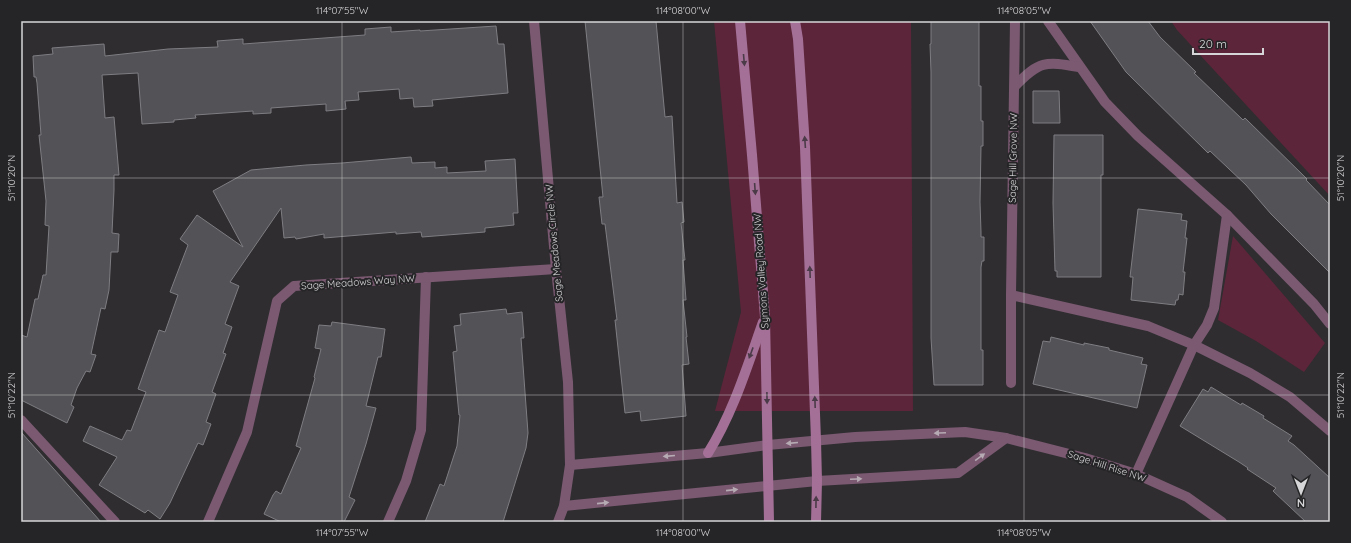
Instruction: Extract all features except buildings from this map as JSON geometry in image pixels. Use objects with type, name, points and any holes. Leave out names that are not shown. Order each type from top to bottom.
[{"type":"main road","name":"Symons Valley Road NW","points":[[740,21],[765,317],[769,522]]},
{"type":"main road","points":[[795,21],[798,39],[805,147],[816,440],[816,522]]},
{"type":"main road","points":[[708,453],[719,433],[737,392],[765,317]]},
{"type":"street","name":"Sage Meadows Circle NW","points":[[534,21],[556,269],[568,382],[570,465],[564,506],[558,522]]},
{"type":"street","name":"Sage Hill Grove NW","points":[[1011,383],[1015,21]]},
{"type":"street","points":[[1048,21],[1105,102],[1138,136],[1227,215],[1314,304],[1330,324]]},
{"type":"street","points":[[1015,86],[1030,71],[1043,64],[1059,63],[1079,66]]},
{"type":"street","points":[[1136,474],[1194,345],[1207,325],[1214,308],[1227,215]]},
{"type":"street","name":"Sage Meadows Way NW","points":[[208,522],[247,432],[277,301],[294,286],[556,269]]},
{"type":"street","points":[[388,522],[406,482],[421,430],[426,277]]},
{"type":"street","points":[[1011,295],[1148,326],[1194,345],[1250,373],[1290,397],[1330,431]]},
{"type":"street","points":[[21,420],[115,522]]},
{"type":"street","name":"Sage Hill Rise NW","points":[[816,440],[965,432],[1006,438],[1085,458],[1136,474],[1187,497],[1222,522]]},
{"type":"street","points":[[564,506],[817,481],[958,473],[1006,438]]},
{"type":"street","points":[[570,465],[708,453],[816,440]]},
{"type":"shaded area","points":[[714,21],[911,21],[913,411],[715,411],[741,312]]},
{"type":"shaded area","points":[[1171,21],[1330,21],[1330,196],[1177,30]]},
{"type":"shaded area","points":[[1233,236],[1325,343],[1304,372],[1256,341],[1218,320]]}]
